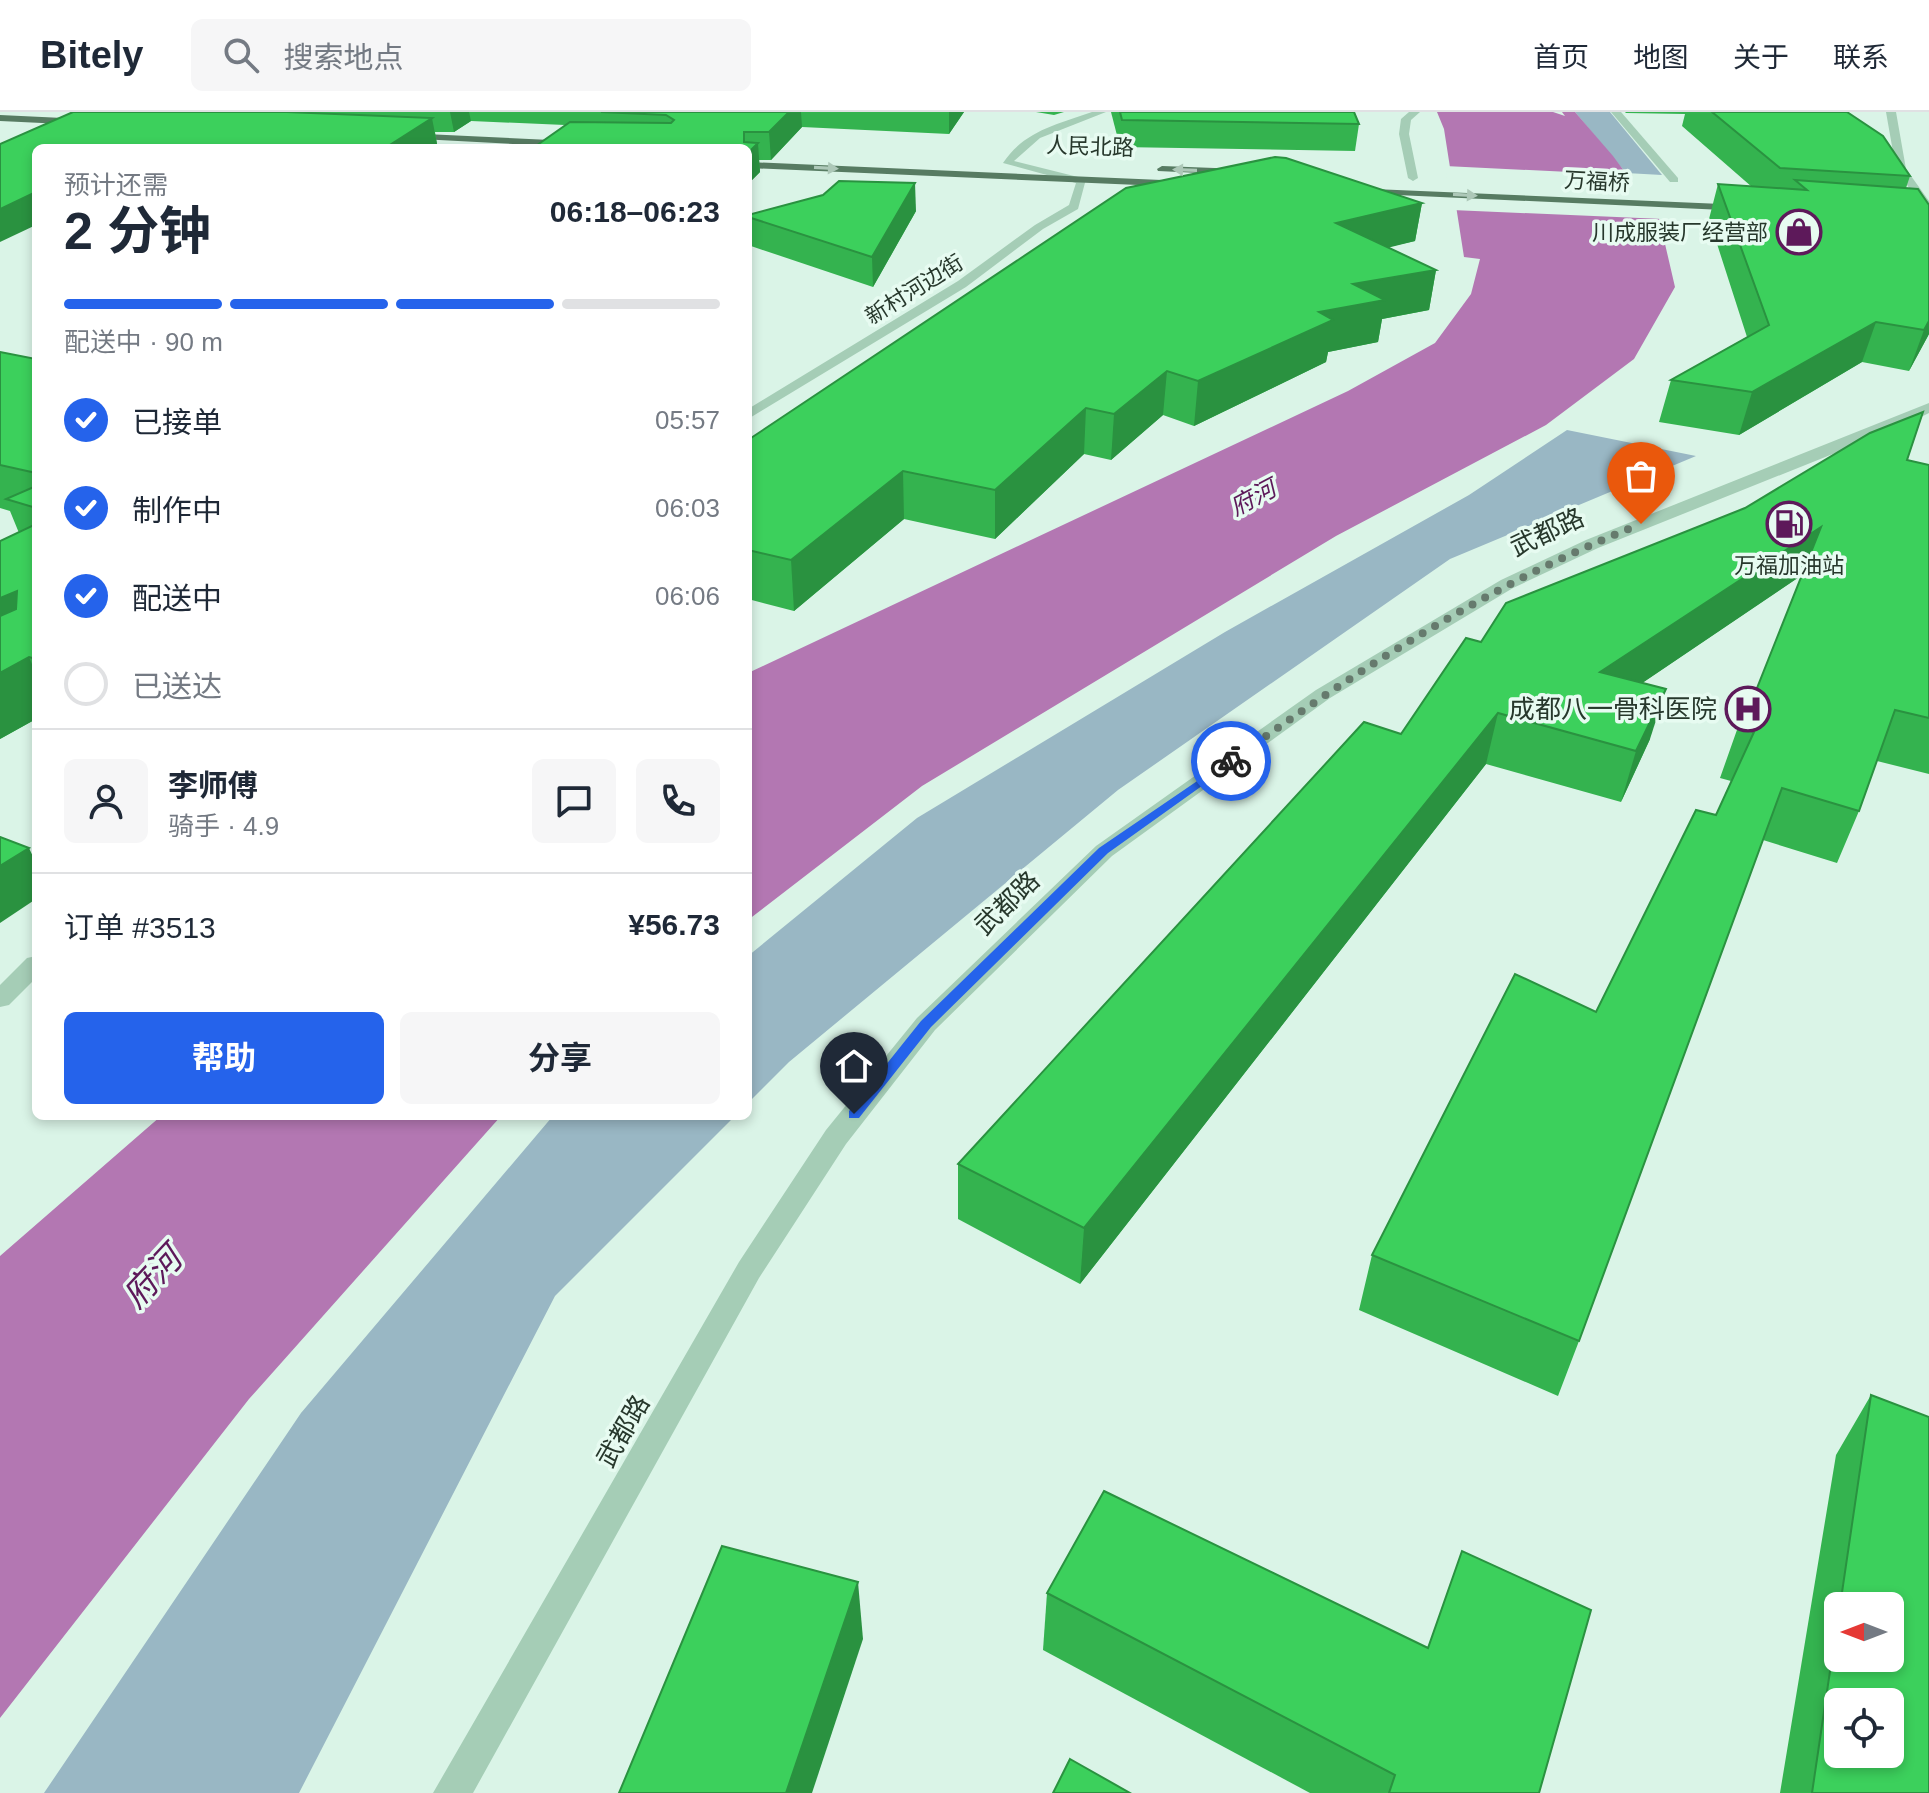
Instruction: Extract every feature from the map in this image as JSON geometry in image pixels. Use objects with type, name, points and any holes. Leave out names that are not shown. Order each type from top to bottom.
[{"type":"main road","points":[[0,118],[102,120]]},
{"type":"main road","points":[[387,135],[571,144]]},
{"type":"main road","name":"人民北路","points":[[993,162],[1070,165]]},
{"type":"main road","name":"人民北路","points":[[752,165],[1204,185]]},
{"type":"main road","name":"人民北路","points":[[1148,168],[1257,172]]},
{"type":"main road","points":[[1397,178],[1417,178]]},
{"type":"main road","name":"万福桥","points":[[1663,189],[1676,185]]},
{"type":"main road","name":"万福桥","points":[[1342,189],[1759,208]]},
{"type":"main road","points":[[1911,202],[1928,206]]},
{"type":"main road","points":[[1915,218],[1929,220]]},
{"type":"street","points":[[1082,181],[1008,163],[1015,149],[1033,138],[1101,112]]},
{"type":"street","points":[[1415,112],[1406,119],[1404,134],[1417,178]]},
{"type":"street","points":[[1616,112],[1676,185]]},
{"type":"street","points":[[1891,112],[1901,169],[1928,206]]},
{"type":"street","points":[[63,134],[88,122]]},
{"type":"street","name":"新村河边街","points":[[752,413],[962,284],[1039,227],[1074,207],[1082,181]]},
{"type":"street","name":"武都路","points":[[452,1793],[741,1284],[836,1137],[926,1024],[1104,851],[1323,694],[1393,649],[1507,584],[1592,544],[1900,422],[1929,407]]},
{"type":"street","points":[[0,999],[32,968]]},
{"type":"shaded area","points":[[1575,112],[1610,112],[1662,175],[1626,173]]},
{"type":"shaded area","points":[[1567,430],[1696,456],[1450,559],[1118,790],[789,1062],[752,1099],[752,953],[917,818],[1225,632],[1469,495]]},
{"type":"shaded area","points":[[549,1120],[731,1120],[555,1296],[299,1793],[44,1793],[301,1413]]},
{"type":"water","name":"府河","points":[[1437,112],[1553,112],[1565,116],[1562,112],[1575,112],[1613,156],[1659,218],[1675,287],[1634,359],[1546,425],[1336,536],[922,786],[752,917],[752,671],[1348,391],[1435,343],[1471,294],[1480,259],[1464,257],[1444,129]]},
{"type":"water","name":"府河","points":[[156,1120],[497,1120],[249,1399],[0,1718],[0,1256]]},
{"type":"pier","points":[[1445,166],[1631,175],[1663,219],[1452,210]]},
{"type":"building","points":[[73,112],[287,112],[432,118],[391,144],[32,144],[32,194],[0,209],[0,144]]},
{"type":"building","points":[[601,112],[789,112],[769,132],[744,132],[744,142],[758,143],[752,149],[752,144],[539,144],[570,122],[671,123],[674,120],[666,115]]},
{"type":"building","points":[[1120,112],[1354,112],[1359,124],[1122,120]]},
{"type":"building","points":[[1712,112],[1847,112],[1883,136],[1910,176],[1780,168]]},
{"type":"building","points":[[1275,157],[1286,158],[1422,203],[1336,223],[1436,270],[1353,284],[1385,300],[1319,312],[1333,320],[1198,381],[1167,371],[1114,414],[1086,408],[995,490],[903,471],[791,560],[752,551],[752,437],[1126,188]]},
{"type":"building","points":[[1795,180],[1918,189],[1929,205],[1929,321],[1924,330],[1876,322],[1752,392],[1671,380],[1769,325],[1718,184],[1807,190]]},
{"type":"building","points":[[839,181],[915,183],[872,257],[752,218],[752,214],[823,195]]},
{"type":"building","points":[[0,352],[32,358],[32,472],[0,465]]},
{"type":"building","points":[[1923,412],[1907,460],[1929,465],[1929,718],[1895,710],[1859,811],[1782,788],[1579,1341],[1372,1255],[1515,974],[1596,1012],[1696,810],[1716,815],[1754,732],[1738,727],[1757,688],[1821,527],[1600,672],[1666,689],[1636,751],[1498,713],[1084,1228],[958,1164],[1364,722],[1401,734],[1466,638],[1481,642],[1506,603],[1745,508],[1870,433]]},
{"type":"building","points":[[32,488],[32,507],[6,499]]},
{"type":"building","points":[[32,526],[32,658],[0,673],[0,616],[16,609],[17,591],[0,598],[0,541]]},
{"type":"building","points":[[0,837],[29,848],[0,866]]},
{"type":"building","points":[[1871,1395],[1929,1417],[1929,1793],[1812,1793],[1824,1712],[1824,1768],[1904,1768],[1904,1688],[1828,1688],[1830,1672],[1904,1672],[1904,1592],[1842,1592]]},
{"type":"building","points":[[1104,1491],[1428,1648],[1462,1551],[1591,1610],[1539,1793],[1389,1793],[1395,1775],[1047,1593]]},
{"type":"building","points":[[722,1546],[858,1582],[786,1793],[619,1793]]},
{"type":"building","points":[[1070,1759],[1130,1793],[1053,1793]]},
{"type":"way so far","points":[[1231,761],[1323,694],[1393,649],[1507,584],[1641,524]]},
{"type":"place","name":"川成服装厂经营部","points":[[1799,232]]},
{"type":"place","name":"万福加油站","points":[[1789,524]]},
{"type":"place","name":"成都八一骨科医院","points":[[1748,709]]},
{"type":"route","points":[[854,1114],[926,1024],[1104,851],[1231,761]]}]
